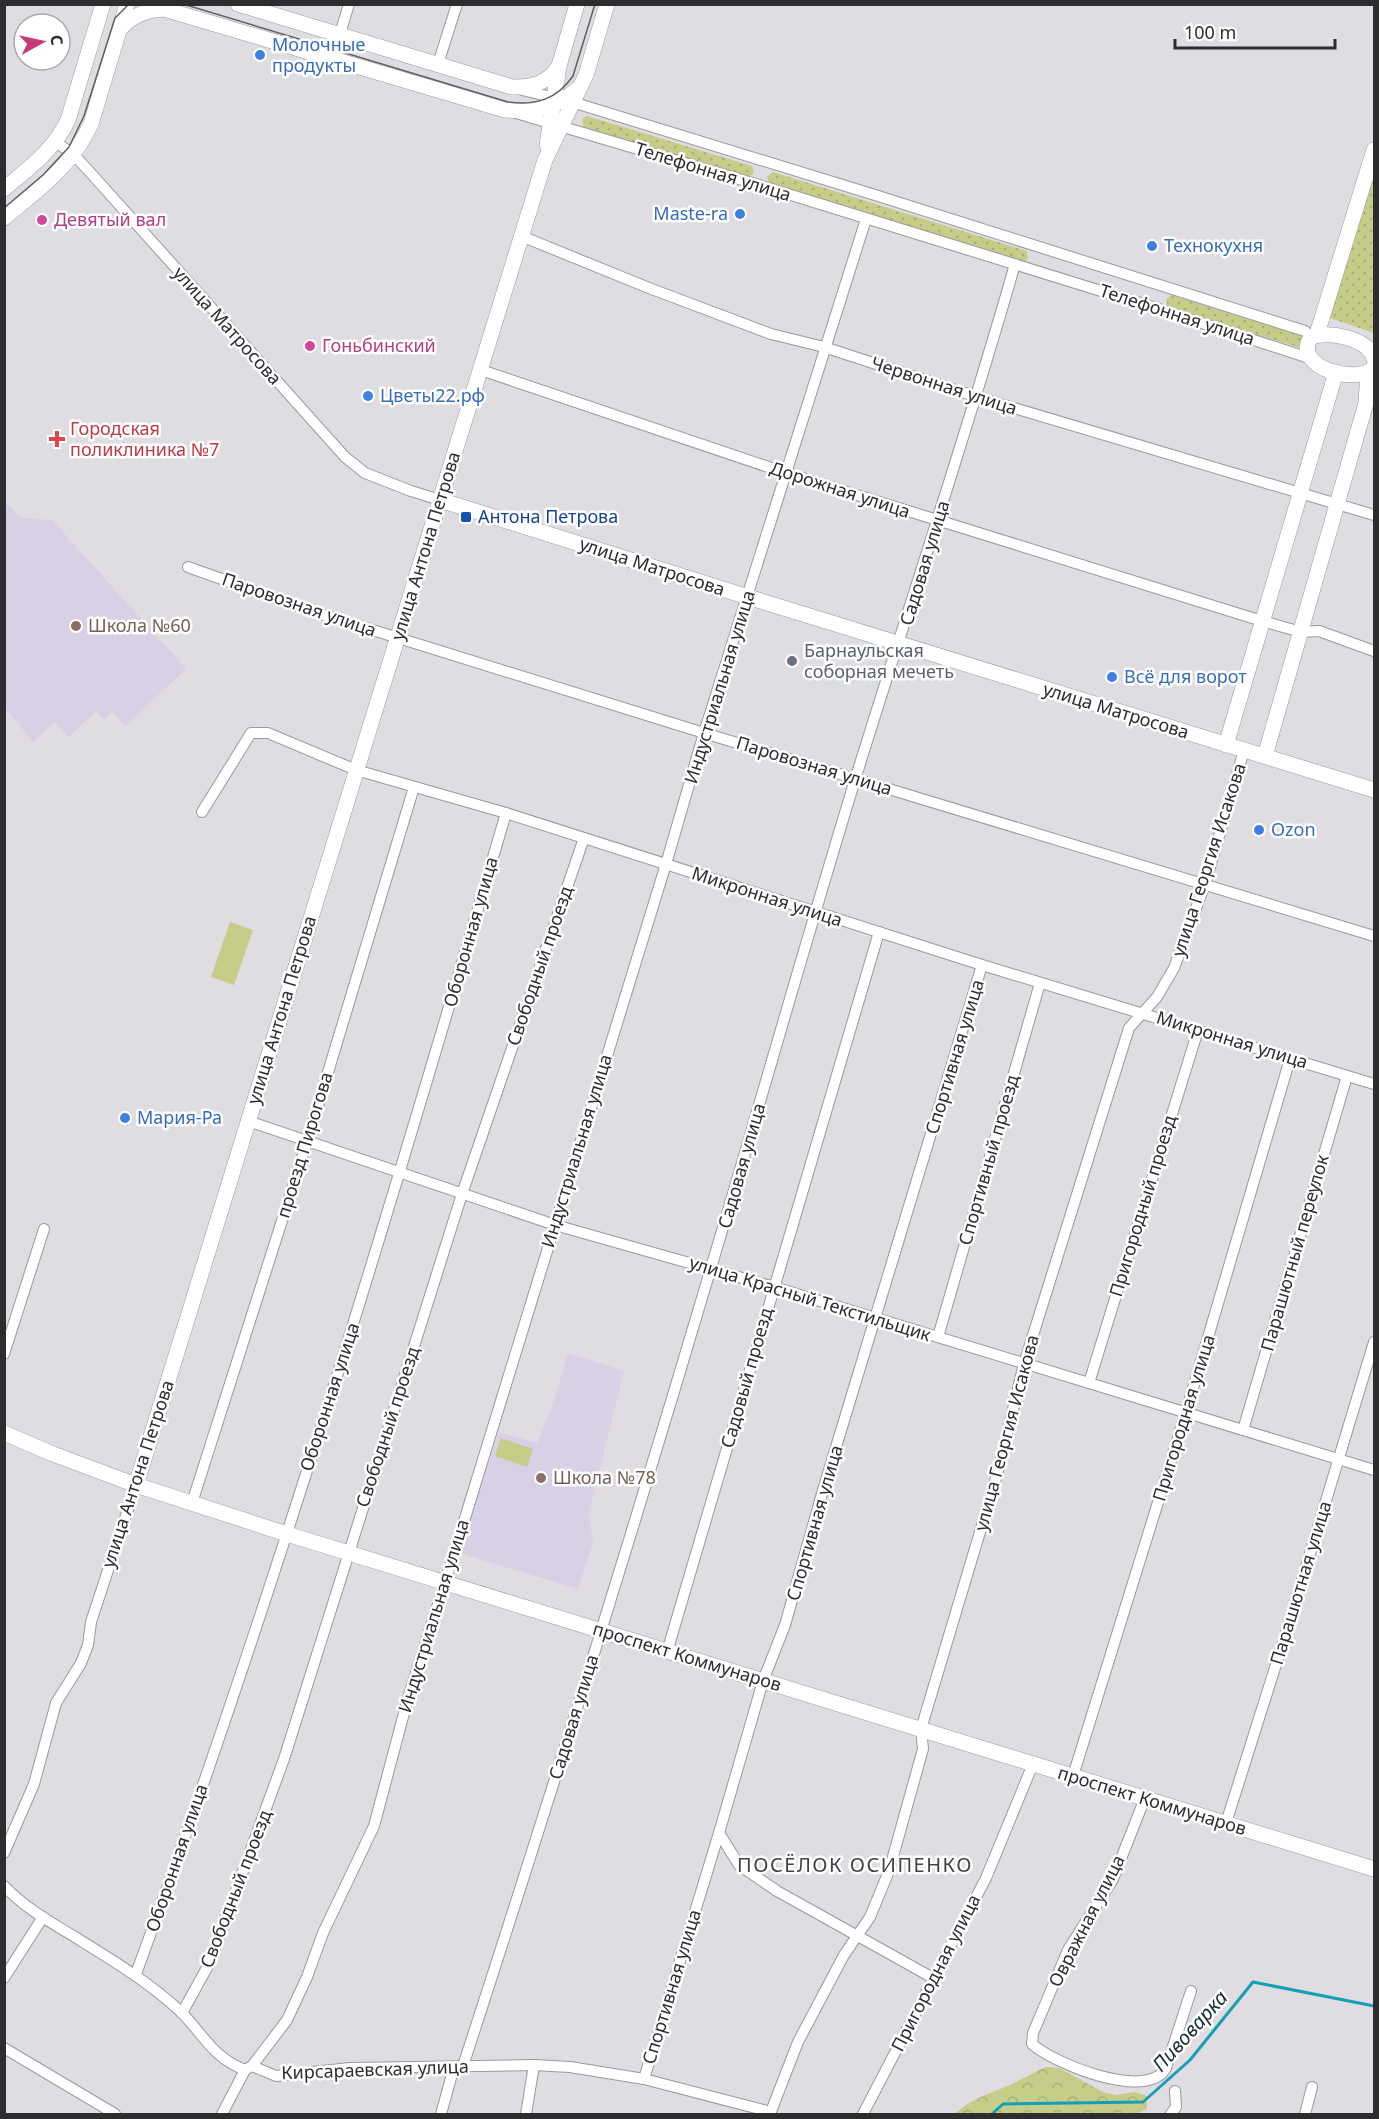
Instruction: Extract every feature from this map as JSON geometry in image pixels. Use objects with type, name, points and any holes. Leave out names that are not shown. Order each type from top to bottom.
[{"type":"street","points":[[4,218],[59,171],[74,155],[91,124],[127,4]]},
{"type":"street","name":"Телефонная улица","points":[[238,4],[887,198],[1305,331],[1314,336]]},
{"type":"street","points":[[340,34],[349,4]]},
{"type":"street","points":[[438,64],[457,4]]},
{"type":"street","name":"улица Антона Петрова","points":[[4,1853],[34,1784],[56,1703],[81,1663],[88,1645],[91,1622],[136,1485],[545,160],[561,101],[559,66],[577,4]]},
{"type":"street","name":"улица Антона Петрова","points":[[561,101],[586,75],[607,4]]},
{"type":"street","points":[[4,189],[56,142],[68,120],[104,5]]},
{"type":"street","name":"Телефонная улица","points":[[119,30],[145,7],[175,11],[759,185],[1309,358]]},
{"type":"street","points":[[512,87],[538,85],[549,78],[559,66]]},
{"type":"street","points":[[506,110],[528,111],[561,101]]},
{"type":"street","name":"улица Матросова","points":[[56,142],[74,155],[345,457],[365,473],[402,488],[748,597],[1374,790]]},
{"type":"street","points":[[1314,336],[1329,334],[1368,346],[1373,361],[1351,375],[1336,372],[1322,368],[1309,358],[1307,347],[1314,336],[1374,150]]},
{"type":"street","name":"Индустриальная улица","points":[[222,2115],[248,2068],[287,2020],[307,1977],[323,1933],[374,1826],[408,1698],[666,864],[704,733],[866,219]]},
{"type":"street","name":"Червонная улица","points":[[521,236],[771,334],[824,347],[977,397],[1374,515]]},
{"type":"street","name":"Садовая улица","points":[[441,2115],[516,1904],[711,1268],[856,778],[977,397],[1015,264]]},
{"type":"street","name":"улица Георгия Исакова","points":[[1265,756],[1366,403],[1373,361]]},
{"type":"street","name":"Дорожная улица","points":[[481,370],[786,473],[938,521],[1262,621],[1301,632],[1319,632],[1374,651]]},
{"type":"street","name":"улица Георгия Исакова","points":[[1226,745],[1336,372]]},
{"type":"street","name":"Паровозная улица","points":[[188,567],[302,608],[398,638],[1374,936]]},
{"type":"street","name":"Микронная улица","points":[[202,812],[251,733],[268,733],[356,770],[506,813],[982,965],[1374,1084]]},
{"type":"street","name":"улица Георгия Исакова","points":[[770,2113],[798,2042],[832,1975],[870,1917],[889,1871],[923,1749],[921,1729],[998,1475],[1024,1364],[1130,1028],[1157,997],[1174,968],[1205,884],[1244,750]]},
{"type":"street","name":"проезд Пирогова","points":[[192,1503],[307,1142],[414,787]]},
{"type":"street","name":"Оборонная улица","points":[[136,1974],[176,1863],[287,1534],[401,1174],[506,813]]},
{"type":"street","name":"Свободный проезд","points":[[182,2013],[209,1964],[280,1770],[462,1194],[584,838]]},
{"type":"street","name":"Садовый проезд","points":[[667,1652],[879,932]]},
{"type":"street","name":"Спортивная улица","points":[[644,2079],[763,1681],[785,1625],[982,965]]},
{"type":"street","name":"Спортивный проезд","points":[[938,1337],[1040,983]]},
{"type":"street","name":"Пригородный проезд","points":[[1089,1383],[1197,1030]]},
{"type":"street","name":"Пригородная улица","points":[[1073,1776],[1186,1412],[1290,1059]]},
{"type":"street","name":"Парашютный переулок","points":[[1243,1430],[1347,1076]]},
{"type":"street","name":"улица Красный Текстильщик","points":[[248,1121],[555,1225],[711,1268],[1374,1470]]},
{"type":"street","points":[[4,1354],[44,1229]]},
{"type":"street","name":"Парашютная улица","points":[[1226,1823],[1374,1342]]},
{"type":"street","name":"проспект Коммунаров","points":[[4,1433],[136,1485],[287,1534],[1374,1869]]},
{"type":"street","name":"Пригородная улица","points":[[863,2115],[986,1878],[1033,1764]]},
{"type":"street","name":"Овражная улица","points":[[1145,1798],[1113,1879],[1068,1950],[1033,2033],[1032,2044],[1058,2061],[1095,2075],[1132,2082],[1146,2080],[1163,2073],[1166,2068],[1191,1991]]},
{"type":"street","points":[[719,1833],[739,1865],[777,1891],[933,1978]]},
{"type":"street","name":"Кирсараевская улица","points":[[4,1886],[28,1909],[136,1974],[182,2013],[207,2045],[231,2065],[276,2076],[350,2068],[534,2065],[570,2067],[644,2079],[770,2113]]},
{"type":"street","points":[[4,1978],[43,1917]]},
{"type":"street","points":[[4,2048],[115,2115]]},
{"type":"street","points":[[526,2115],[534,2065]]},
{"type":"street","points":[[1305,2115],[1312,2088]]},
{"type":"street","points":[[1171,2115],[1176,2107],[1175,2091]]},
{"type":"shaded area","name":"Школа №60","points":[[4,501],[21,518],[52,520],[186,669],[125,726],[112,712],[104,719],[96,711],[69,737],[55,722],[33,742],[5,708]]},
{"type":"shaded area","name":"Школа №78","points":[[568,1353],[624,1371],[589,1513],[593,1543],[578,1589],[459,1553],[499,1432],[537,1443],[552,1407]]},
{"type":"green space","points":[[587,116],[752,166],[754,173],[749,177],[584,127],[582,120]]},
{"type":"green space","points":[[1374,160],[1374,333],[1327,317]]},
{"type":"green space","points":[[773,172],[1027,251],[1028,258],[1024,262],[769,184],[767,177]]},
{"type":"green space","points":[[1171,295],[1304,336],[1301,348],[1168,307],[1166,300]]},
{"type":"green space","points":[[230,922],[253,930],[234,985],[211,977]]},
{"type":"green space","points":[[501,1438],[533,1449],[527,1467],[495,1456]]},
{"type":"green space","points":[[1046,2067],[1059,2068],[1103,2092],[1115,2095],[1135,2092],[1147,2096],[1147,2109],[1135,2114],[955,2114],[975,2100]]},
{"type":"waterway","name":"Пивоварка","points":[[992,2114],[1003,2104],[1143,2102],[1190,2060],[1253,1982],[1374,2006]]},
{"type":"tram line","points":[[4,208],[43,175],[69,147],[84,116],[115,18],[129,4]]},
{"type":"tram line","points":[[183,4],[508,102],[518,103],[545,99],[567,84],[573,76],[595,4]]},
{"type":"place","name":"Молочные продукты","points":[[260,55]]},
{"type":"place","name":"Maste-ra","points":[[740,214]]},
{"type":"place","name":"Девятый вал","points":[[42,220]]},
{"type":"place","name":"Технокухня","points":[[1152,246]]},
{"type":"place","name":"Гоньбинский","points":[[310,346]]},
{"type":"place","name":"Цветы22.рф","points":[[368,396]]},
{"type":"place","name":"Городская поликлиника №7","points":[[57,439]]},
{"type":"place","name":"Антона Петрова","points":[[466,517]]},
{"type":"place","name":"Школа №60","points":[[76,626]]},
{"type":"place","name":"Барнаульская соборная мечеть","points":[[792,661]]},
{"type":"place","name":"Всё для ворот","points":[[1112,677]]},
{"type":"place","name":"Ozon","points":[[1259,830]]},
{"type":"place","name":"Мария-Ра","points":[[125,1118]]},
{"type":"place","name":"Школа №78","points":[[541,1478]]},
{"type":"district","name":"ПОСЁЛОК ОСИПЕНКО","points":[[855,1865]]}]
